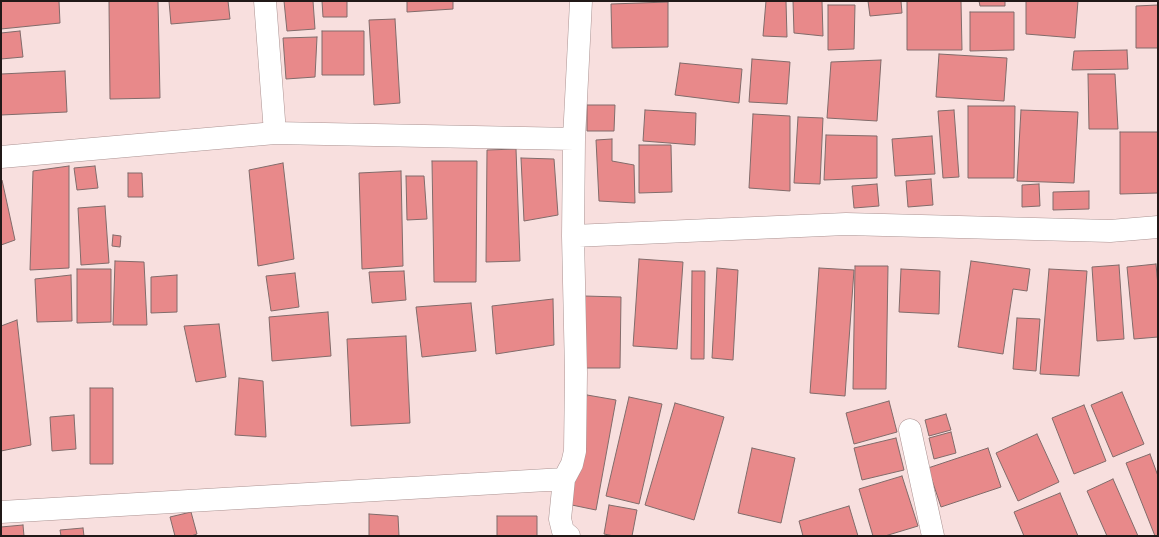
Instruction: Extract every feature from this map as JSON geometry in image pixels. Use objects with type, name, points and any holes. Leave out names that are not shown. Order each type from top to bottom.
[{"type":"street","points":[[265,1],[276,133]]},
{"type":"street","points":[[568,536],[563,531],[560,519],[564,479],[572,464],[575,451],[576,373],[573,236],[574,139],[581,1]]},
{"type":"street","points":[[1,157],[276,133],[574,139]]},
{"type":"street","points":[[573,236],[846,224],[1110,231],[1158,227]]},
{"type":"street","points":[[910,430],[932,536]]},
{"type":"street","points":[[1,512],[564,479]]},
{"type":"building","points":[[1,1],[59,1],[60,23],[1,29]]},
{"type":"building","points":[[109,1],[158,1],[160,98],[110,99]]},
{"type":"building","points":[[169,1],[228,1],[230,19],[171,24]]},
{"type":"building","points":[[284,1],[313,1],[315,29],[287,31]]},
{"type":"building","points":[[322,1],[347,1],[347,17],[323,17]]},
{"type":"building","points":[[407,1],[453,1],[453,9],[407,12]]},
{"type":"building","points":[[766,1],[786,1],[787,37],[763,36]]},
{"type":"building","points":[[793,1],[822,1],[823,36],[794,33]]},
{"type":"building","points":[[868,1],[901,1],[902,13],[870,16]]},
{"type":"building","points":[[907,1],[961,1],[962,50],[907,50]]},
{"type":"building","points":[[979,1],[1005,1],[1005,6],[980,6]]},
{"type":"building","points":[[1026,1],[1078,1],[1075,38],[1026,34]]},
{"type":"building","points":[[668,2],[668,47],[612,48],[611,4]]},
{"type":"building","points":[[828,5],[855,5],[854,49],[828,50]]},
{"type":"building","points":[[1158,5],[1158,48],[1136,48],[1136,6]]},
{"type":"building","points":[[970,12],[1014,12],[1014,50],[970,51]]},
{"type":"building","points":[[395,19],[400,103],[374,105],[369,20]]},
{"type":"building","points":[[20,31],[23,57],[1,59],[1,33]]},
{"type":"building","points":[[322,31],[364,31],[364,75],[322,75]]},
{"type":"building","points":[[317,37],[315,77],[286,79],[283,38]]},
{"type":"building","points":[[1127,50],[1128,69],[1072,70],[1074,51]]},
{"type":"building","points":[[939,54],[1007,58],[1004,101],[936,97]]},
{"type":"building","points":[[752,59],[790,62],[787,104],[749,102]]},
{"type":"building","points":[[881,60],[877,121],[827,118],[831,62]]},
{"type":"building","points":[[680,63],[742,69],[739,103],[675,95]]},
{"type":"building","points":[[65,71],[67,112],[1,115],[1,74]]},
{"type":"building","points":[[1088,74],[1115,74],[1118,129],[1089,129]]},
{"type":"building","points":[[587,105],[615,105],[614,131],[587,131]]},
{"type":"building","points":[[968,106],[1015,106],[1014,178],[968,178]]},
{"type":"building","points":[[645,110],[696,113],[695,145],[643,141]]},
{"type":"building","points":[[954,110],[959,177],[943,178],[938,111]]},
{"type":"building","points":[[1021,110],[1078,112],[1074,183],[1017,181]]},
{"type":"building","points":[[753,114],[790,116],[790,191],[749,188]]},
{"type":"building","points":[[798,117],[823,118],[820,184],[794,183]]},
{"type":"building","points":[[1120,132],[1158,132],[1158,193],[1120,194]]},
{"type":"building","points":[[826,135],[877,136],[877,178],[824,180]]},
{"type":"building","points":[[932,136],[935,174],[895,176],[892,139]]},
{"type":"building","points":[[612,139],[612,161],[634,165],[635,203],[599,201],[596,140]]},
{"type":"building","points":[[639,145],[671,145],[672,192],[639,193]]},
{"type":"building","points":[[516,149],[520,261],[486,262],[487,150]]},
{"type":"building","points":[[521,158],[554,159],[558,215],[524,221]]},
{"type":"building","points":[[432,161],[477,161],[476,282],[434,282]]},
{"type":"building","points":[[283,163],[294,259],[258,266],[249,170]]},
{"type":"building","points":[[69,166],[69,268],[30,270],[33,171]]},
{"type":"building","points":[[95,166],[98,188],[77,190],[74,168]]},
{"type":"building","points":[[401,171],[403,266],[362,269],[359,173]]},
{"type":"building","points":[[128,173],[142,173],[143,197],[128,197]]},
{"type":"building","points":[[406,176],[424,176],[427,219],[407,220]]},
{"type":"building","points":[[931,179],[933,205],[908,207],[906,181]]},
{"type":"building","points":[[1,180],[15,240],[1,245]]},
{"type":"building","points":[[877,184],[879,206],[854,208],[852,186]]},
{"type":"building","points":[[1039,184],[1040,206],[1022,207],[1022,185]]},
{"type":"building","points":[[1089,191],[1089,209],[1053,210],[1053,192]]},
{"type":"building","points":[[105,206],[109,263],[81,265],[78,208]]},
{"type":"building","points":[[113,235],[121,236],[120,247],[112,246]]},
{"type":"building","points":[[639,259],[683,262],[677,349],[633,346]]},
{"type":"building","points":[[115,261],[144,262],[147,325],[113,325]]},
{"type":"building","points":[[971,261],[1030,269],[1027,291],[1013,289],[1003,354],[958,347]]},
{"type":"building","points":[[1156,264],[1158,286],[1158,337],[1134,339],[1127,267]]},
{"type":"building","points":[[1119,265],[1124,339],[1097,341],[1092,267]]},
{"type":"building","points":[[855,266],[888,266],[886,389],[853,389]]},
{"type":"building","points":[[717,268],[738,270],[733,360],[712,358]]},
{"type":"building","points":[[819,268],[854,270],[845,396],[810,393]]},
{"type":"building","points":[[77,269],[111,269],[111,322],[77,323]]},
{"type":"building","points":[[901,269],[940,271],[939,314],[899,312]]},
{"type":"building","points":[[1049,269],[1087,271],[1079,376],[1040,374]]},
{"type":"building","points":[[404,271],[406,300],[372,303],[369,272]]},
{"type":"building","points":[[692,271],[705,271],[704,359],[691,359]]},
{"type":"building","points":[[295,273],[299,307],[271,311],[266,276]]},
{"type":"building","points":[[71,275],[72,321],[37,322],[35,279]]},
{"type":"building","points":[[177,275],[177,312],[151,313],[151,277]]},
{"type":"building","points":[[584,296],[621,297],[620,368],[583,368]]},
{"type":"building","points":[[553,299],[554,345],[496,354],[492,306]]},
{"type":"building","points":[[471,303],[476,351],[422,357],[416,307]]},
{"type":"building","points":[[328,312],[331,356],[272,361],[269,317]]},
{"type":"building","points":[[1017,318],[1040,319],[1036,371],[1013,369]]},
{"type":"building","points":[[17,320],[31,445],[1,451],[1,326]]},
{"type":"building","points":[[219,324],[226,377],[196,382],[184,326]]},
{"type":"building","points":[[406,336],[410,423],[351,426],[347,339]]},
{"type":"building","points":[[239,378],[263,381],[266,437],[235,435]]},
{"type":"building","points":[[90,388],[113,388],[113,464],[90,464]]},
{"type":"building","points":[[1122,392],[1144,444],[1113,457],[1091,405]]},
{"type":"building","points":[[587,395],[616,400],[596,510],[567,504]]},
{"type":"building","points":[[629,397],[662,404],[639,504],[606,496]]},
{"type":"building","points":[[889,401],[897,432],[854,444],[846,413]]},
{"type":"building","points":[[675,403],[724,417],[694,520],[645,505]]},
{"type":"building","points":[[1084,405],[1106,461],[1074,474],[1052,418]]},
{"type":"building","points":[[946,414],[951,430],[929,436],[925,420]]},
{"type":"building","points":[[74,415],[76,449],[52,451],[50,417]]},
{"type":"building","points":[[951,432],[956,453],[934,459],[929,438]]},
{"type":"building","points":[[1037,434],[1059,482],[1018,501],[996,453]]},
{"type":"building","points":[[896,438],[904,470],[862,480],[854,448]]},
{"type":"building","points":[[752,448],[795,458],[781,523],[738,513]]},
{"type":"building","points":[[988,448],[1001,487],[941,507],[928,468]]},
{"type":"building","points":[[1150,454],[1158,476],[1158,536],[1155,536],[1126,463]]},
{"type":"building","points":[[902,476],[918,526],[885,536],[873,536],[859,489]]},
{"type":"building","points":[[1113,479],[1138,536],[1107,536],[1087,491]]},
{"type":"building","points":[[1060,493],[1078,536],[1024,536],[1014,512]]},
{"type":"building","points":[[609,505],[637,510],[632,536],[614,536],[604,534]]},
{"type":"building","points":[[849,506],[858,536],[803,536],[799,521]]},
{"type":"building","points":[[191,512],[197,534],[191,536],[175,536],[170,517]]},
{"type":"building","points":[[369,514],[398,516],[399,536],[369,536]]},
{"type":"building","points":[[497,516],[537,516],[537,536],[497,536]]},
{"type":"building","points":[[23,525],[24,536],[1,536],[1,527]]},
{"type":"building","points":[[83,528],[84,536],[61,536],[60,530]]}]
